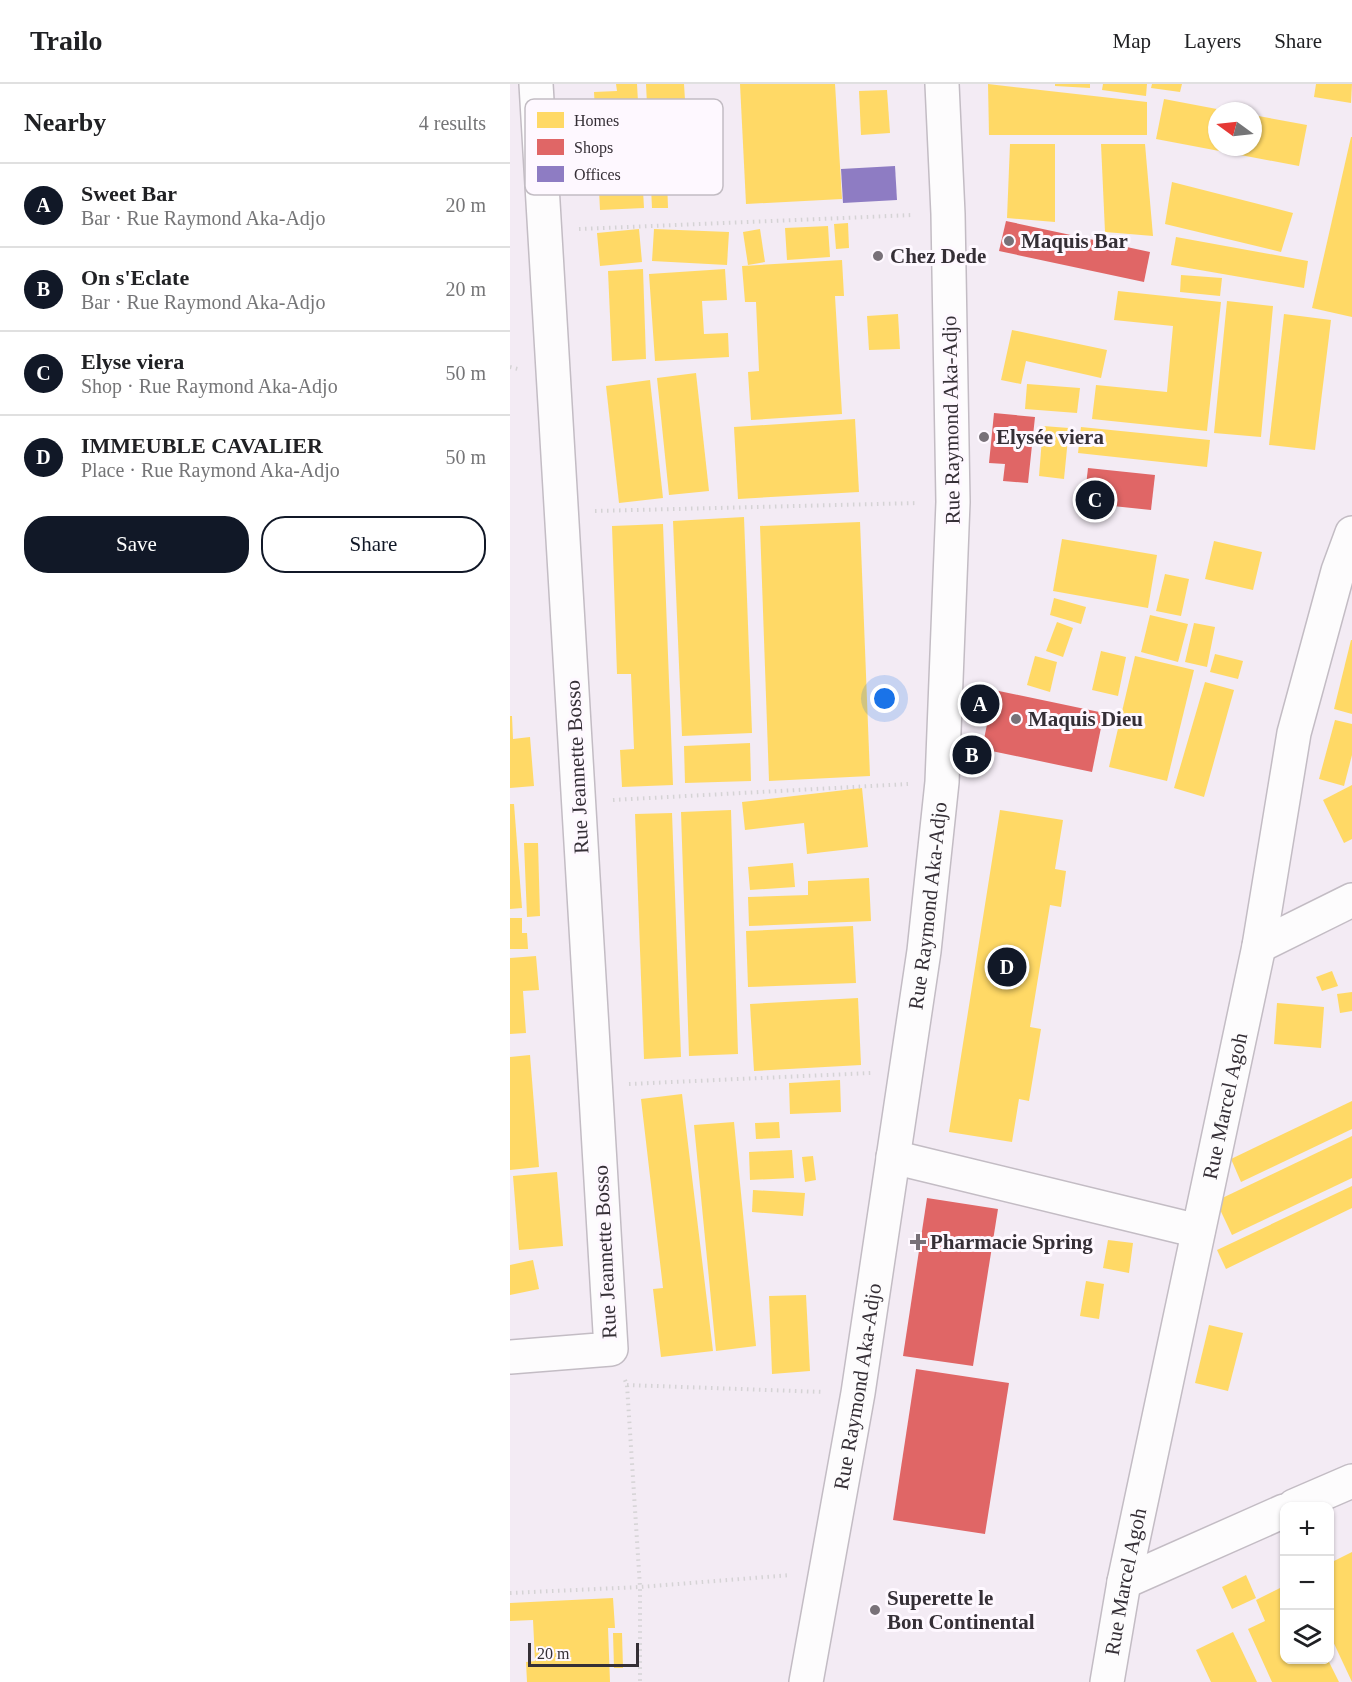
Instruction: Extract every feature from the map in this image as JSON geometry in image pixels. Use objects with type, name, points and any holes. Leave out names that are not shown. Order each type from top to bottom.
[{"type":"street","name":"Rue Jeannette Bosso","points":[[536,84],[537,99]]},
{"type":"street","name":"Rue Raymond Aka-Adjo","points":[[806,1682],[858,1393],[924,951],[942,782],[953,502],[948,214],[942,84]]},
{"type":"street","name":"Rue Jeannette Bosso","points":[[510,1357],[611,1349],[543,195]]},
{"type":"street","name":"Rue Marcel Agoh","points":[[1107,1682],[1124,1582],[1259,946],[1294,733],[1338,571],[1352,533]]},
{"type":"street","points":[[1259,946],[1352,900]]},
{"type":"street","points":[[893,1157],[1198,1231]]},
{"type":"street","points":[[1303,1502],[1352,1481]]},
{"type":"street","points":[[1124,1582],[1280,1513]]},
{"type":"path","points":[[545,230],[948,214]]},
{"type":"path","points":[[561,512],[953,502]]},
{"type":"path","points":[[579,801],[942,782]]},
{"type":"path","points":[[596,1085],[906,1072]]},
{"type":"path","points":[[611,1349],[627,1386],[640,1587],[640,1682]]},
{"type":"path","points":[[627,1386],[858,1393]]},
{"type":"path","points":[[510,1593],[640,1587],[825,1572]]},
{"type":"building: Homes","points":[[616,84],[637,84],[638,99],[594,99],[594,92],[617,91]]},
{"type":"building: Homes","points":[[646,84],[684,84],[685,99],[647,99]]},
{"type":"building: Homes","points":[[740,84],[835,84],[842,199],[746,204]]},
{"type":"building: Homes","points":[[988,84],[1147,102],[1147,135],[989,135]]},
{"type":"building: Homes","points":[[1055,84],[1090,84],[1090,88],[1055,86]]},
{"type":"building: Homes","points":[[1103,84],[1147,84],[1146,96],[1102,90]]},
{"type":"building: Homes","points":[[1152,84],[1182,84],[1180,92],[1151,88]]},
{"type":"building: Homes","points":[[1316,84],[1352,84],[1351,103],[1314,97]]},
{"type":"building: Homes","points":[[887,90],[890,133],[861,135],[859,91]]},
{"type":"building: Homes","points":[[1164,99],[1208,107],[1208,149],[1156,139]]},
{"type":"building: Homes","points":[[1262,117],[1307,125],[1299,166],[1246,156],[1262,156]]},
{"type":"building: Homes","points":[[1352,137],[1352,317],[1312,308]]},
{"type":"building: Homes","points":[[1010,144],[1055,144],[1055,222],[1007,218]]},
{"type":"building: Homes","points":[[1101,144],[1145,144],[1153,236],[1105,232]]},
{"type":"building: Homes","points":[[1172,182],[1293,213],[1281,252],[1165,224]]},
{"type":"building: Homes","points":[[599,195],[643,195],[644,208],[600,210]]},
{"type":"building: Homes","points":[[651,195],[668,195],[668,208],[652,208]]},
{"type":"building: Homes","points":[[848,223],[849,248],[836,249],[834,224]]},
{"type":"building: Homes","points":[[828,226],[830,257],[787,260],[785,228]]},
{"type":"building: Homes","points":[[639,229],[642,262],[600,266],[597,233]]},
{"type":"building: Homes","points":[[654,229],[729,232],[727,265],[652,261]]},
{"type":"building: Homes","points":[[760,229],[765,262],[748,265],[743,232]]},
{"type":"building: Homes","points":[[1176,237],[1308,261],[1304,288],[1171,265]]},
{"type":"building: Homes","points":[[842,260],[844,296],[835,296],[842,414],[751,420],[748,372],[759,371],[756,302],[745,302],[742,266]]},
{"type":"building: Homes","points":[[643,269],[646,359],[612,361],[608,271]]},
{"type":"building: Homes","points":[[725,269],[727,300],[702,301],[704,334],[728,333],[729,357],[655,361],[649,274]]},
{"type":"building: Homes","points":[[1181,275],[1222,278],[1220,296],[1180,292]]},
{"type":"building: Homes","points":[[1118,291],[1221,302],[1207,431],[1092,419],[1096,385],[1167,392],[1173,326],[1114,320]]},
{"type":"building: Homes","points":[[1227,301],[1273,306],[1261,437],[1214,433]]},
{"type":"building: Homes","points":[[898,314],[900,349],[869,350],[867,316]]},
{"type":"building: Homes","points":[[1284,314],[1331,320],[1315,450],[1269,445]]},
{"type":"building: Homes","points":[[1012,330],[1107,350],[1101,378],[1026,361],[1021,384],[1001,380]]},
{"type":"building: Homes","points":[[696,373],[709,491],[669,495],[657,378]]},
{"type":"building: Homes","points":[[650,380],[663,498],[619,503],[606,386]]},
{"type":"building: Homes","points":[[1027,384],[1080,388],[1077,413],[1025,409]]},
{"type":"building: Homes","points":[[855,419],[859,492],[738,499],[734,427]]},
{"type":"building: Homes","points":[[1043,426],[1069,428],[1064,479],[1039,476]]},
{"type":"building: Homes","points":[[1081,427],[1210,440],[1207,467],[1078,453]]},
{"type":"building: Homes","points":[[744,517],[752,733],[682,736],[673,521]]},
{"type":"building: Homes","points":[[860,522],[870,776],[769,781],[760,526]]},
{"type":"building: Homes","points":[[663,524],[673,785],[622,787],[620,750],[634,749],[631,674],[617,674],[612,526]]},
{"type":"building: Homes","points":[[1062,539],[1157,555],[1148,608],[1053,591]]},
{"type":"building: Homes","points":[[1214,541],[1262,552],[1253,590],[1205,579]]},
{"type":"building: Homes","points":[[1165,574],[1189,579],[1181,616],[1156,611]]},
{"type":"building: Homes","points":[[1054,598],[1086,607],[1081,624],[1050,615]]},
{"type":"building: Homes","points":[[1150,615],[1188,624],[1178,662],[1141,652]]},
{"type":"building: Homes","points":[[1057,622],[1073,628],[1063,657],[1046,651]]},
{"type":"building: Homes","points":[[1194,623],[1215,627],[1207,667],[1185,662]]},
{"type":"building: Homes","points":[[1352,640],[1352,714],[1334,709]]},
{"type":"building: Homes","points":[[1101,651],[1126,657],[1118,696],[1092,690]]},
{"type":"building: Homes","points":[[1215,654],[1243,661],[1238,679],[1210,672]]},
{"type":"building: Homes","points":[[1035,656],[1057,662],[1050,692],[1027,685]]},
{"type":"building: Homes","points":[[1135,656],[1194,670],[1167,781],[1109,767]]},
{"type":"building: Homes","points":[[1205,682],[1234,690],[1204,797],[1174,788]]},
{"type":"building: Homes","points":[[510,716],[512,716],[513,739],[530,737],[534,786],[510,788]]},
{"type":"building: Homes","points":[[1335,720],[1352,724],[1352,755],[1344,786],[1319,779]]},
{"type":"building: Homes","points":[[750,743],[751,781],[685,783],[684,746]]},
{"type":"building: Homes","points":[[1352,785],[1352,839],[1344,843],[1323,800]]},
{"type":"building: Homes","points":[[862,788],[868,847],[807,854],[804,823],[745,830],[742,802]]},
{"type":"building: Homes","points":[[510,804],[514,804],[522,908],[510,909]]},
{"type":"building: Homes","points":[[731,810],[738,1054],[689,1056],[681,812]]},
{"type":"building: Homes","points":[[1000,810],[1063,820],[1055,869],[1066,871],[1061,907],[1050,905],[1030,1027],[1041,1029],[1029,1101],[1019,1099],[1012,1142],[949,1132]]},
{"type":"building: Homes","points":[[672,813],[681,1057],[644,1059],[635,814]]},
{"type":"building: Homes","points":[[524,843],[538,843],[540,916],[527,917]]},
{"type":"building: Homes","points":[[793,863],[795,887],[750,890],[748,867]]},
{"type":"building: Homes","points":[[869,878],[871,921],[749,926],[748,897],[808,895],[808,881]]},
{"type":"building: Homes","points":[[510,918],[522,918],[522,933],[527,933],[528,949],[510,949]]},
{"type":"building: Homes","points":[[853,926],[856,983],[748,987],[746,931]]},
{"type":"building: Homes","points":[[536,956],[539,990],[523,991],[526,1033],[510,1034],[510,958]]},
{"type":"building: Homes","points":[[1332,971],[1338,986],[1322,991],[1316,977]]},
{"type":"building: Homes","points":[[1352,992],[1352,1011],[1340,1013],[1337,994]]},
{"type":"building: Homes","points":[[858,998],[861,1065],[754,1071],[750,1004]]},
{"type":"building: Homes","points":[[1277,1003],[1324,1007],[1321,1048],[1274,1044]]},
{"type":"building: Homes","points":[[530,1055],[539,1167],[510,1170],[510,1057]]},
{"type":"building: Homes","points":[[840,1080],[841,1112],[790,1114],[789,1083]]},
{"type":"building: Homes","points":[[682,1094],[713,1351],[661,1357],[653,1289],[663,1288],[641,1099]]},
{"type":"building: Homes","points":[[1352,1101],[1352,1129],[1241,1182],[1231,1159]]},
{"type":"building: Homes","points":[[734,1122],[756,1346],[716,1351],[694,1125]]},
{"type":"building: Homes","points":[[779,1122],[780,1138],[756,1139],[755,1123]]},
{"type":"building: Homes","points":[[1352,1136],[1352,1178],[1232,1235],[1216,1201]]},
{"type":"building: Homes","points":[[792,1150],[794,1178],[750,1180],[749,1152]]},
{"type":"building: Homes","points":[[813,1156],[816,1180],[805,1182],[802,1157]]},
{"type":"building: Homes","points":[[557,1172],[563,1246],[519,1250],[513,1176]]},
{"type":"building: Homes","points":[[1352,1186],[1352,1208],[1226,1269],[1217,1250]]},
{"type":"building: Homes","points":[[753,1190],[805,1193],[803,1216],[752,1212]]},
{"type":"building: Homes","points":[[1108,1240],[1133,1243],[1129,1273],[1103,1268]]},
{"type":"building: Homes","points":[[533,1260],[539,1289],[510,1295],[510,1265]]},
{"type":"building: Homes","points":[[1086,1281],[1104,1284],[1099,1319],[1080,1316]]},
{"type":"building: Homes","points":[[806,1295],[810,1371],[772,1374],[769,1296]]},
{"type":"building: Homes","points":[[1209,1325],[1243,1333],[1228,1391],[1195,1383]]},
{"type":"building: Homes","points":[[1352,1552],[1352,1682],[1334,1644],[1334,1561]]},
{"type":"building: Homes","points":[[1246,1575],[1256,1598],[1232,1609],[1222,1587]]},
{"type":"building: Homes","points":[[1280,1588],[1280,1664],[1330,1664],[1339,1682],[1272,1682],[1248,1629],[1265,1621],[1256,1600]]},
{"type":"building: Homes","points":[[613,1598],[615,1628],[608,1628],[610,1682],[527,1682],[526,1662],[535,1661],[533,1620],[510,1621],[510,1603]]},
{"type":"building: Homes","points":[[1233,1632],[1257,1682],[1211,1682],[1196,1650]]},
{"type":"building: Homes","points":[[613,1633],[622,1633],[623,1668],[614,1668]]},
{"type":"building: Shops","points":[[1006,221],[1150,252],[1144,282],[999,251]]},
{"type":"building: Shops","points":[[994,413],[1035,417],[1028,483],[1003,481],[1005,464],[989,463]]},
{"type":"building: Shops","points":[[1088,468],[1155,475],[1151,510],[1084,503]]},
{"type":"building: Shops","points":[[994,690],[1104,713],[1092,772],[982,749]]},
{"type":"building: Shops","points":[[927,1198],[998,1209],[973,1366],[903,1356]]},
{"type":"building: Shops","points":[[916,1369],[1009,1383],[985,1534],[893,1520]]},
{"type":"building: Offices","points":[[895,166],[897,200],[843,203],[841,169]]},
{"type":"place","name":"Maquis Bar","points":[[1009,241]]},
{"type":"place","name":"Chez Dede","points":[[878,256]]},
{"type":"place","name":"Elysée viera","points":[[984,437]]},
{"type":"place","name":"Elyse viera","points":[[1095,500]]},
{"type":"place","name":"Sweet Bar","points":[[980,704]]},
{"type":"place","name":"Maquis Dieu","points":[[1016,719]]},
{"type":"place","name":"On s'Eclate","points":[[972,755]]},
{"type":"place","name":"IMMEUBLE CAVALIER","points":[[1007,967]]},
{"type":"place","name":"Pharmacie Spring","points":[[918,1242]]},
{"type":"place","name":"Superette le Bon Continental","points":[[875,1610]]}]
